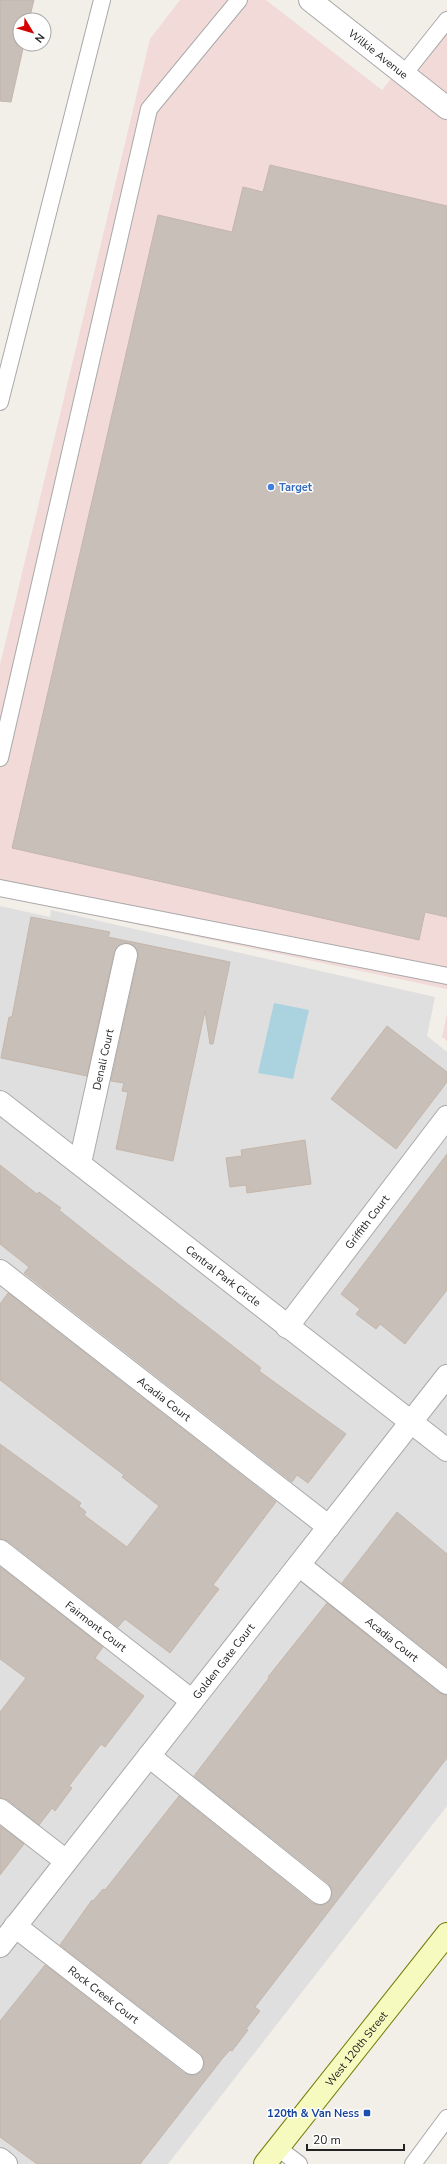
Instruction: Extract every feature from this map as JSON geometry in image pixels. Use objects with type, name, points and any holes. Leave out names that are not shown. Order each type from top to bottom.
[{"type":"street","name":"Wilkie Avenue","points":[[310,0],[447,108]]},
{"type":"street","name":"Denali Court","points":[[80,1163],[126,955]]},
{"type":"street","name":"Central Park Circle","points":[[0,1102],[447,1450]]},
{"type":"street","name":"Griffith Court","points":[[287,1326],[447,1117]]},
{"type":"street","name":"Acadia Court","points":[[0,1271],[329,1527]]},
{"type":"street","name":"Golden Gate Court","points":[[0,1946],[447,1376]]},
{"type":"street","name":"Fairmont Court","points":[[0,1551],[192,1701]]},
{"type":"street","name":"Acadia Court","points":[[299,1565],[447,1683]]},
{"type":"street","points":[[149,1756],[320,1893]]},
{"type":"street","points":[[0,1810],[66,1861]]},
{"type":"street","name":"Rock Creek Court","points":[[15,1926],[192,2063]]},
{"type":"street","name":"West 120th Street","points":[[271,2156],[447,1934]]},
{"type":"street","points":[[0,2159],[6,2164]]},
{"type":"lane","points":[[0,402],[102,0]]},
{"type":"lane","points":[[0,758],[149,110],[239,0]]},
{"type":"lane","points":[[404,74],[447,20]]},
{"type":"lane","points":[[0,888],[447,976]]},
{"type":"lane","points":[[413,2164],[447,2118]]},
{"type":"lane","points":[[271,2156],[299,2164]]},
{"type":"shaded area","name":"Target","points":[[180,0],[266,0],[382,90],[447,9],[447,989],[0,896],[0,665],[150,39]]},
{"type":"shaded area","points":[[0,906],[50,917],[51,910],[435,997],[427,1036],[447,1052],[447,1806],[168,2164],[0,2164]]},
{"type":"shaded area","points":[[447,1013],[447,1041],[442,1037]]},
{"type":"water","points":[[274,1003],[309,1010],[293,1079],[258,1073]]},
{"type":"building","points":[[0,0],[34,0],[31,12],[12,12],[12,52],[22,52],[11,102],[0,101]]},
{"type":"building","name":"Target","points":[[270,165],[447,206],[447,917],[425,912],[419,940],[12,848],[158,215],[232,232],[243,187],[263,192]]},
{"type":"building","points":[[31,917],[110,932],[108,937],[230,962],[213,1044],[210,1044],[205,1011],[173,1161],[116,1149],[128,1092],[122,1091],[124,1083],[111,1081],[138,958],[138,951],[134,946],[128,943],[122,943],[114,952],[87,1076],[1,1058],[9,1017],[12,1017]]},
{"type":"building","points":[[387,1026],[447,1072],[447,1082],[396,1149],[331,1099]]},
{"type":"building","points":[[305,1140],[311,1184],[247,1193],[246,1185],[230,1187],[226,1158],[242,1156],[241,1150]]},
{"type":"building","points":[[447,1154],[447,1290],[405,1344],[380,1324],[376,1329],[356,1314],[360,1309],[341,1294]]},
{"type":"building","points":[[0,1165],[37,1194],[39,1192],[61,1208],[59,1210],[261,1368],[259,1371],[346,1434],[308,1483],[297,1475],[292,1482],[24,1273],[29,1267],[0,1244]]},
{"type":"building","points":[[8,1293],[276,1502],[213,1585],[219,1589],[170,1653],[125,1619],[118,1627],[8,1541],[0,1539],[0,1444],[81,1503],[79,1506],[86,1512],[84,1515],[127,1547],[159,1506],[122,1477],[124,1475],[0,1380],[0,1304]]},
{"type":"building","points":[[397,1512],[447,1554],[447,1667],[342,1583]]},
{"type":"building","points":[[0,1567],[103,1647],[95,1658],[144,1696],[105,1747],[101,1744],[69,1786],[72,1788],[55,1811],[52,1808],[39,1825],[8,1800],[0,1798],[0,1712],[26,1678],[0,1659]]},
{"type":"building","points":[[327,1603],[439,1693],[447,1695],[447,1758],[255,2007],[260,2011],[246,2029],[248,2030],[232,2051],[230,2050],[222,2059],[140,2164],[37,2164],[0,2137],[0,2021],[45,1965],[184,2073],[196,2075],[202,2071],[204,2059],[200,2053],[60,1945],[92,1900],[93,1901],[103,1889],[105,1890],[179,1796],[312,1903],[324,1905],[330,1900],[332,1889],[328,1883],[194,1776],[269,1678],[268,1677]]},
{"type":"building","points":[[0,1826],[24,1844],[0,1875]]},
{"type":"place","name":"Target","points":[[271,487]]},
{"type":"place","name":"120th & Van Ness","points":[[367,2113]]}]
